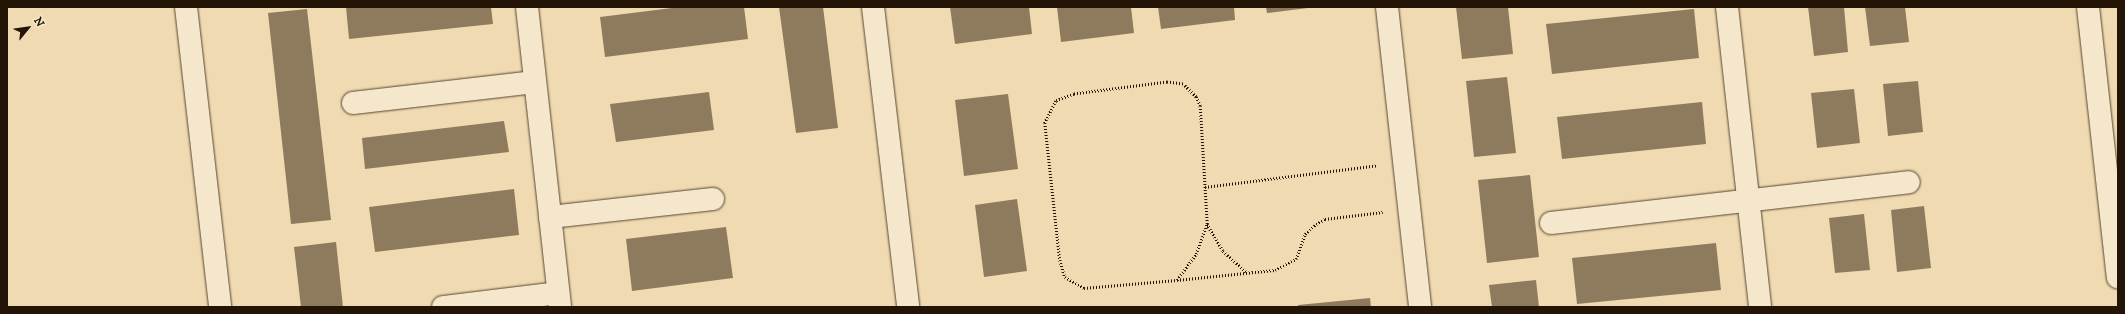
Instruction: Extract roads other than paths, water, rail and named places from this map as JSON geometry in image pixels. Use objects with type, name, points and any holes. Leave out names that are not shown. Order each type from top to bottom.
[{"type":"street","points":[[186,7],[220,307]]},
{"type":"street","points":[[443,307],[559,300],[527,7]]},
{"type":"street","points":[[873,7],[908,307]]},
{"type":"street","points":[[1387,7],[1420,307]]},
{"type":"street","points":[[1727,7],[1760,307]]},
{"type":"street","points":[[2088,7],[2118,277]]},
{"type":"street","points":[[353,104],[535,82]]},
{"type":"street","points":[[1551,223],[1909,182]]},
{"type":"street","points":[[550,218],[713,199]]}]
